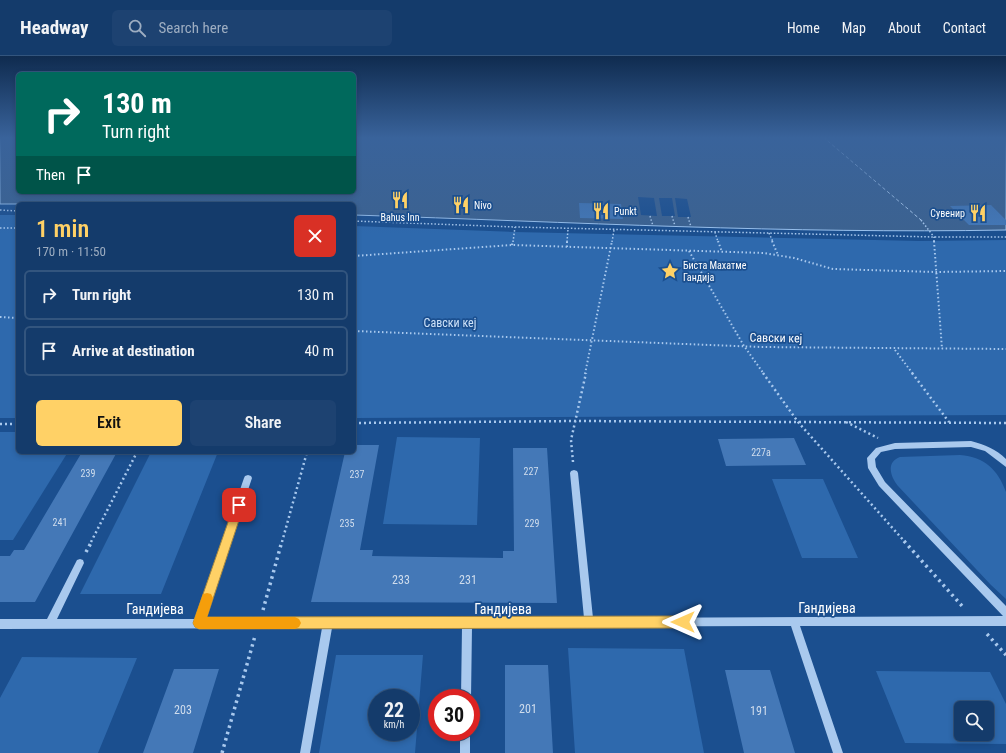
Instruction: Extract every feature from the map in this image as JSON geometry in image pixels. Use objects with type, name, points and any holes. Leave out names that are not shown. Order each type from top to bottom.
[{"type":"street","points":[[1006,464],[998,456],[970,444],[895,446],[879,450],[871,458],[872,468],[882,484],[1006,613]]},
{"type":"street","points":[[574,473],[588,622]]},
{"type":"street","points":[[199,623],[248,478]]},
{"type":"street","points":[[50,623],[80,564]]},
{"type":"street","name":"Гандијева","points":[[0,624],[1006,621]]},
{"type":"street","points":[[794,622],[838,753]]},
{"type":"street","points":[[305,753],[328,623]]},
{"type":"street","points":[[466,689],[467,623]]},
{"type":"street","points":[[465,741],[465,753]]},
{"type":"path","points":[[0,210],[16,210]]},
{"type":"path","points":[[650,216],[653,226]]},
{"type":"path","points":[[672,216],[675,226]]},
{"type":"path","points":[[688,217],[691,227]]},
{"type":"path","points":[[921,220],[934,237],[942,349]]},
{"type":"path","points":[[356,221],[515,228],[934,237],[1006,237]]},
{"type":"path","points":[[0,228],[16,228]]},
{"type":"path","points":[[512,245],[515,228]]},
{"type":"path","points":[[567,247],[568,229]]},
{"type":"path","points":[[574,473],[571,440],[614,230]]},
{"type":"path","points":[[715,232],[722,252]]},
{"type":"path","points":[[770,233],[779,255]]},
{"type":"path","points":[[356,256],[512,245],[764,253],[794,258],[833,269],[936,272],[1006,271]]},
{"type":"path","points":[[689,251],[744,346],[798,422],[1006,655]]},
{"type":"path","points":[[0,317],[16,318]]},
{"type":"path","name":"Савски кеј","points":[[356,331],[744,346],[895,350],[1006,349]]},
{"type":"path","points":[[895,350],[949,422]]},
{"type":"path","points":[[356,423],[576,421],[1006,422]]},
{"type":"path","points":[[846,422],[895,446]]},
{"type":"path","points":[[0,424],[16,424]]},
{"type":"path","points":[[80,564],[136,454]]},
{"type":"path","points":[[222,753],[306,454]]},
{"type":"green space","points":[[0,215],[16,215],[16,418],[0,418]]},
{"type":"green space","name":"Савски кеј","points":[[356,226],[514,232],[919,241],[1006,240],[1006,415],[356,418]]},
{"type":"green space","points":[[0,432],[16,432],[16,454],[67,454],[13,540],[0,540]]},
{"type":"green space","points":[[397,437],[480,438],[477,525],[383,524]]},
{"type":"green space","points":[[150,454],[217,454],[161,594],[80,594]]},
{"type":"green space","points":[[960,455],[977,459],[989,466],[999,477],[1006,492],[1006,599],[898,486],[891,474],[891,466],[893,462],[900,457]]},
{"type":"green space","points":[[772,479],[823,479],[858,558],[802,558]]},
{"type":"green space","points":[[568,648],[684,649],[704,753],[575,753]]},
{"type":"green space","points":[[336,655],[423,655],[420,692],[420,689],[368,689],[368,741],[416,741],[415,753],[319,753]]},
{"type":"green space","points":[[22,657],[137,658],[98,753],[0,753],[0,698]]},
{"type":"green space","points":[[876,671],[990,672],[1006,704],[1006,744],[905,743]]},
{"type":"shaded area","points":[[0,170],[16,170],[16,194],[356,194],[356,170],[1006,170],[1006,230],[925,231],[762,229],[356,215],[356,202],[16,202],[16,204],[0,204]]},
{"type":"pier","points":[[638,197],[654,198],[657,216],[641,215]]},
{"type":"pier","points":[[659,198],[672,198],[675,216],[662,216]]},
{"type":"pier","points":[[675,198],[687,199],[691,217],[678,217]]},
{"type":"building","name":"Punkt","points":[[579,203],[621,204],[623,219],[580,218]]},
{"type":"building","name":"Сувенир","points":[[991,205],[1006,220],[1006,225],[969,225],[950,206]]},
{"type":"building","points":[[794,438],[806,465],[726,466],[718,439]]},
{"type":"building","points":[[356,445],[379,445],[360,550],[373,550],[372,556],[435,557],[503,558],[503,551],[514,551],[513,448],[547,448],[557,603],[311,602],[345,454],[356,454]]},
{"type":"building","points":[[81,454],[116,454],[35,602],[0,602],[0,556],[10,556],[14,550],[24,550]]},
{"type":"building","points":[[505,665],[548,665],[553,753],[505,753]]},
{"type":"building","points":[[174,669],[219,669],[193,753],[143,753]]},
{"type":"building","points":[[725,670],[770,670],[795,753],[744,753]]},
{"type":"ferry route","points":[[861,170],[921,220]]},
{"type":"slow traffic","points":[[207,598],[199,623],[295,623]]},
{"type":"place","name":"Bahus Inn","points":[[400,200]]},
{"type":"place","name":"Nivo","points":[[461,205]]},
{"type":"place","name":"Punkt","points":[[601,211]]},
{"type":"place","name":"Сувенир","points":[[978,213]]},
{"type":"place","name":"Биста Махатме Гандија","points":[[670,271]]},
{"type":"route","points":[[239,505],[199,623],[683,622]]}]
